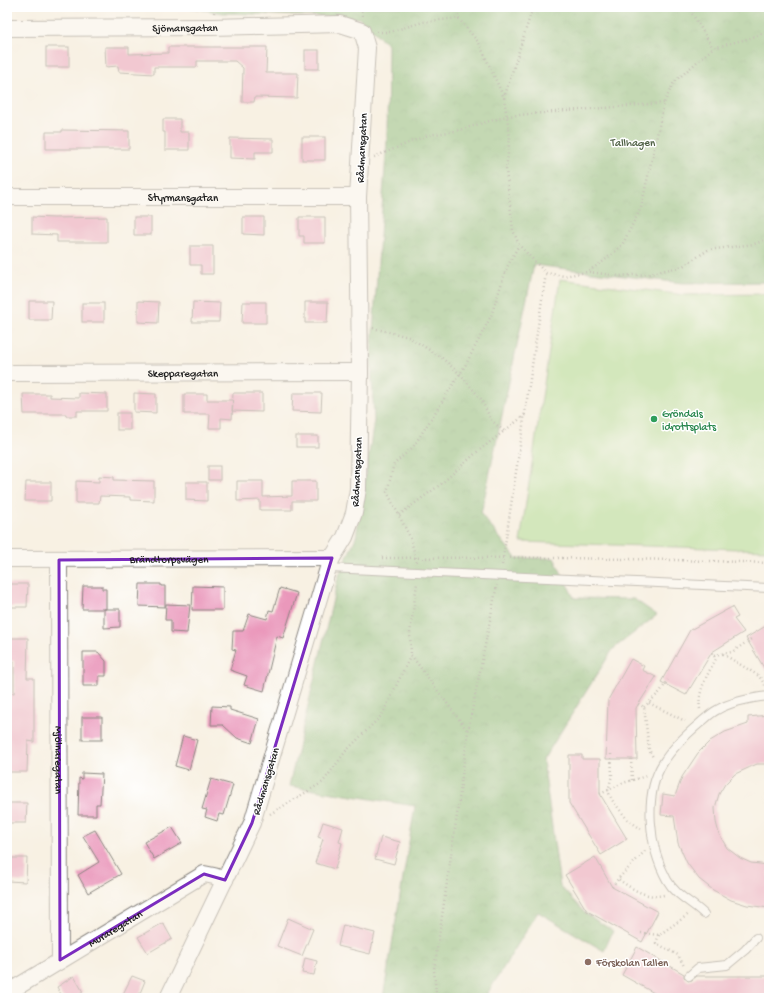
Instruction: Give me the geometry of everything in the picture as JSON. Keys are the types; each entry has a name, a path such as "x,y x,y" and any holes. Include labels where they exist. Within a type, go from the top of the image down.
{"street":[{"name":"Sjömansgatan","path":"7,28 212,27 340,24 362,31"},
{"name":"Rådmansgatan","path":"168,998 252,823 330,563 345,537 354,513 356,501 360,372 358,197 367,48 362,31"},
{"name":"Styrmansgatan","path":"7,197 358,197"},
{"name":"Skepparegatan","path":"7,373 360,372"},
{"name":"Brändtorpsvägen","path":"7,559 330,563"},
{"name":"Mjölnaregatan","path":"59,560 60,960"},
{"name":"Muraregatan","path":"7,993 204,874 225,880"}],"lane":[{"path":"330,563 416,572 769,588"},
{"path":"701,911 680,898 667,881 658,860 652,839 652,806 660,773 663,764 688,733 717,710 747,698 769,696"},
{"path":"689,976 698,968 727,965 745,950 756,938"}],"path":[{"path":"457,7 458,18 479,44 504,98 510,137 507,177 513,230 519,246 546,273 564,276 587,272 619,276 649,274 683,266 708,250 754,244 769,239"},
{"path":"504,98 533,7"},
{"path":"688,7 713,48"},
{"path":"362,31 390,32 422,22 458,18"},
{"path":"587,272 604,261 622,245 641,208 664,103 674,82 713,48 769,31"},
{"path":"360,161 371,159 428,135 456,131 507,116 664,103"},
{"path":"252,823 323,782 346,751 382,715 411,655 410,633 418,587 416,572 417,557 410,537 387,492 394,464 413,447 460,374 491,316 507,267 519,246"},
{"path":"440,998 436,993 434,970 468,731 498,576 504,556 546,273"},
{"path":"359,324 409,337 442,358 460,374 481,399 491,420 504,431"},
{"path":"399,515 441,484 477,452 525,415"},
{"path":"378,558 504,556 654,558 769,563"},
{"path":"714,655 732,652 751,639"},
{"path":"648,702 700,724 699,703 705,678 716,659 712,652"},
{"path":"723,654 759,676 769,691"},
{"path":"411,655 468,731"},
{"path":"600,794 643,776 660,773 648,750 644,707 660,692 668,680"},
{"path":"765,685 769,680"},
{"path":"638,704 644,707"},
{"path":"611,754 612,775 608,791 612,800 627,819 652,839 612,887"},
{"path":"631,759 632,780"},
{"path":"618,879 633,889 655,897 676,892"},
{"path":"641,933 659,935 701,911"},
{"path":"659,935 656,943 678,955 689,976"}],"highlighted area":[{"path":"332,558 252,823 225,880 204,874 60,960 59,560"}],"green space":[{"name":"Tallhagen","path":"186,7 769,7 769,282 682,283 534,265 481,514 516,558 554,558 574,598 634,599 657,615 613,649 543,760 560,886 585,913 613,931 604,951 538,912 487,994 495,998 383,998 415,806 289,786 338,578 356,537 374,421 371,358 387,141 388,45 359,18 223,13"},
{"name":"Gröndals idrottsplats","path":"560,279 684,295 769,294 769,550 520,542"}],"building":[{"path":"46,47 69,47 69,67 46,67"},
{"path":"105,47 129,47 129,54 168,53 168,47 267,47 266,73 298,73 297,98 255,97 254,102 242,102 243,68 235,61 197,61 197,67 154,67 154,74 119,72 118,66 106,67"},
{"path":"305,50 319,50 319,69 305,69"},
{"path":"163,119 180,119 180,132 189,132 189,150 165,150"},
{"path":"62,130 129,131 129,149 46,149 46,132 62,132"},
{"path":"302,137 325,137 325,160 302,160"},
{"path":"230,138 273,139 273,152 255,152 255,159 230,158"},
{"path":"32,217 107,217 107,242 57,242 57,235 32,234"},
{"path":"134,217 151,217 151,235 134,235"},
{"path":"243,217 264,217 264,235 243,234"},
{"path":"299,217 325,217 325,243 304,243 304,236 299,236"},
{"path":"190,246 213,246 213,274 201,274 201,265 190,265"},
{"path":"29,301 52,301 51,320 29,320"},
{"path":"138,301 159,302 158,323 138,322"},
{"path":"193,302 220,303 219,322 192,322"},
{"path":"243,302 266,302 266,323 242,323"},
{"path":"305,302 328,302 327,323 305,323"},
{"path":"82,303 104,303 104,322 82,322"},
{"path":"79,393 107,394 107,411 77,411 77,416 66,416 66,414 24,414 23,394 50,394 50,397 79,398"},
{"path":"134,393 156,394 156,413 134,412"},
{"path":"233,393 262,393 262,412 232,411"},
{"path":"293,393 322,393 321,412 292,411"},
{"path":"184,394 207,394 207,400 233,400 232,419 221,418 221,428 209,428 210,414 184,414"},
{"path":"117,413 130,413 130,430 117,430"},
{"path":"296,436 318,436 318,447 296,447"},
{"path":"208,466 220,466 220,480 208,480"},
{"path":"99,476 114,477 114,480 154,481 154,501 130,500 130,497 100,496 99,503 76,503 76,481 99,482"},
{"path":"237,481 263,481 263,497 292,496 292,481 316,481 316,501 292,501 292,510 260,510 260,500 237,501"},
{"path":"26,482 51,482 51,501 25,501"},
{"path":"186,482 207,482 207,501 186,500"},
{"path":"8,584 28,584 27,607 8,607"},
{"path":"140,584 161,584 161,586 165,586 165,607 139,606"},
{"path":"83,586 102,586 102,589 106,589 106,609 82,609"},
{"path":"193,586 223,587 223,610 192,610"},
{"path":"280,588 297,593 283,638 277,636 264,691 244,685 247,676 230,670 236,650 232,649 233,631 243,631 249,614 267,619 269,610 273,611"},
{"path":"166,604 190,605 187,633 171,632 171,620 165,620"},
{"path":"732,607 738,617 734,619 744,632 712,652 686,695 661,682 690,630"},
{"path":"104,609 120,609 120,627 104,628"},
{"path":"769,624 769,676 746,638"},
{"path":"7,638 28,638 27,678 34,678 34,742 28,741 27,772 7,772 7,693 14,693 14,661 7,661"},
{"path":"83,652 98,652 106,661 106,676 99,676 99,686 83,686"},
{"path":"631,659 644,666 642,670 656,677 636,708 637,759 606,759 608,700"},
{"path":"212,706 230,707 230,710 259,719 252,743 237,738 223,725 211,725"},
{"path":"769,715 769,764 757,764 735,774 725,784 719,794 715,808 719,834 727,848 740,858 751,863 769,865 769,908 747,905 731,900 713,890 699,879 687,863 678,843 674,816 661,815 663,794 675,796 682,777 698,753 710,741 725,732 748,724 748,717"},
{"path":"82,717 102,717 102,740 82,740"},
{"path":"183,736 197,740 189,770 175,766"},
{"path":"569,755 582,755 582,759 600,759 600,794 627,839 601,855 569,803"},
{"path":"82,773 102,774 100,804 96,804 96,815 78,815 79,778 82,779"},
{"path":"211,779 233,785 224,815 219,814 217,821 205,817 207,810 202,809"},
{"path":"7,803 27,803 26,823 7,823"},
{"path":"323,822 343,828 339,842 342,843 335,869 315,863 323,839 318,837"},
{"path":"172,827 182,843 154,859 144,842"},
{"path":"95,830 121,874 88,893 78,875 99,862 83,836"},
{"path":"381,837 400,842 394,864 375,859"},
{"path":"595,857 612,887 658,912 642,942 587,911 565,875"},
{"path":"7,858 27,858 26,882 7,881"},
{"path":"288,918 313,929 302,956 277,946"},
{"path":"163,923 172,939 148,953 138,937"},
{"path":"343,925 375,933 370,954 338,946"},
{"path":"637,947 684,974 684,977 688,981 697,976 769,976 769,998 663,998 622,975"},
{"path":"305,958 317,961 314,975 302,973"},
{"path":"74,976 83,992 74,998 63,998 57,987"},
{"path":"132,976 145,981 138,998 121,998"}],"place":[{"name":"Gröndals idrottsplats","path":"654,419"},
{"name":"Förskolan Tallen","path":"588,962"}]}
